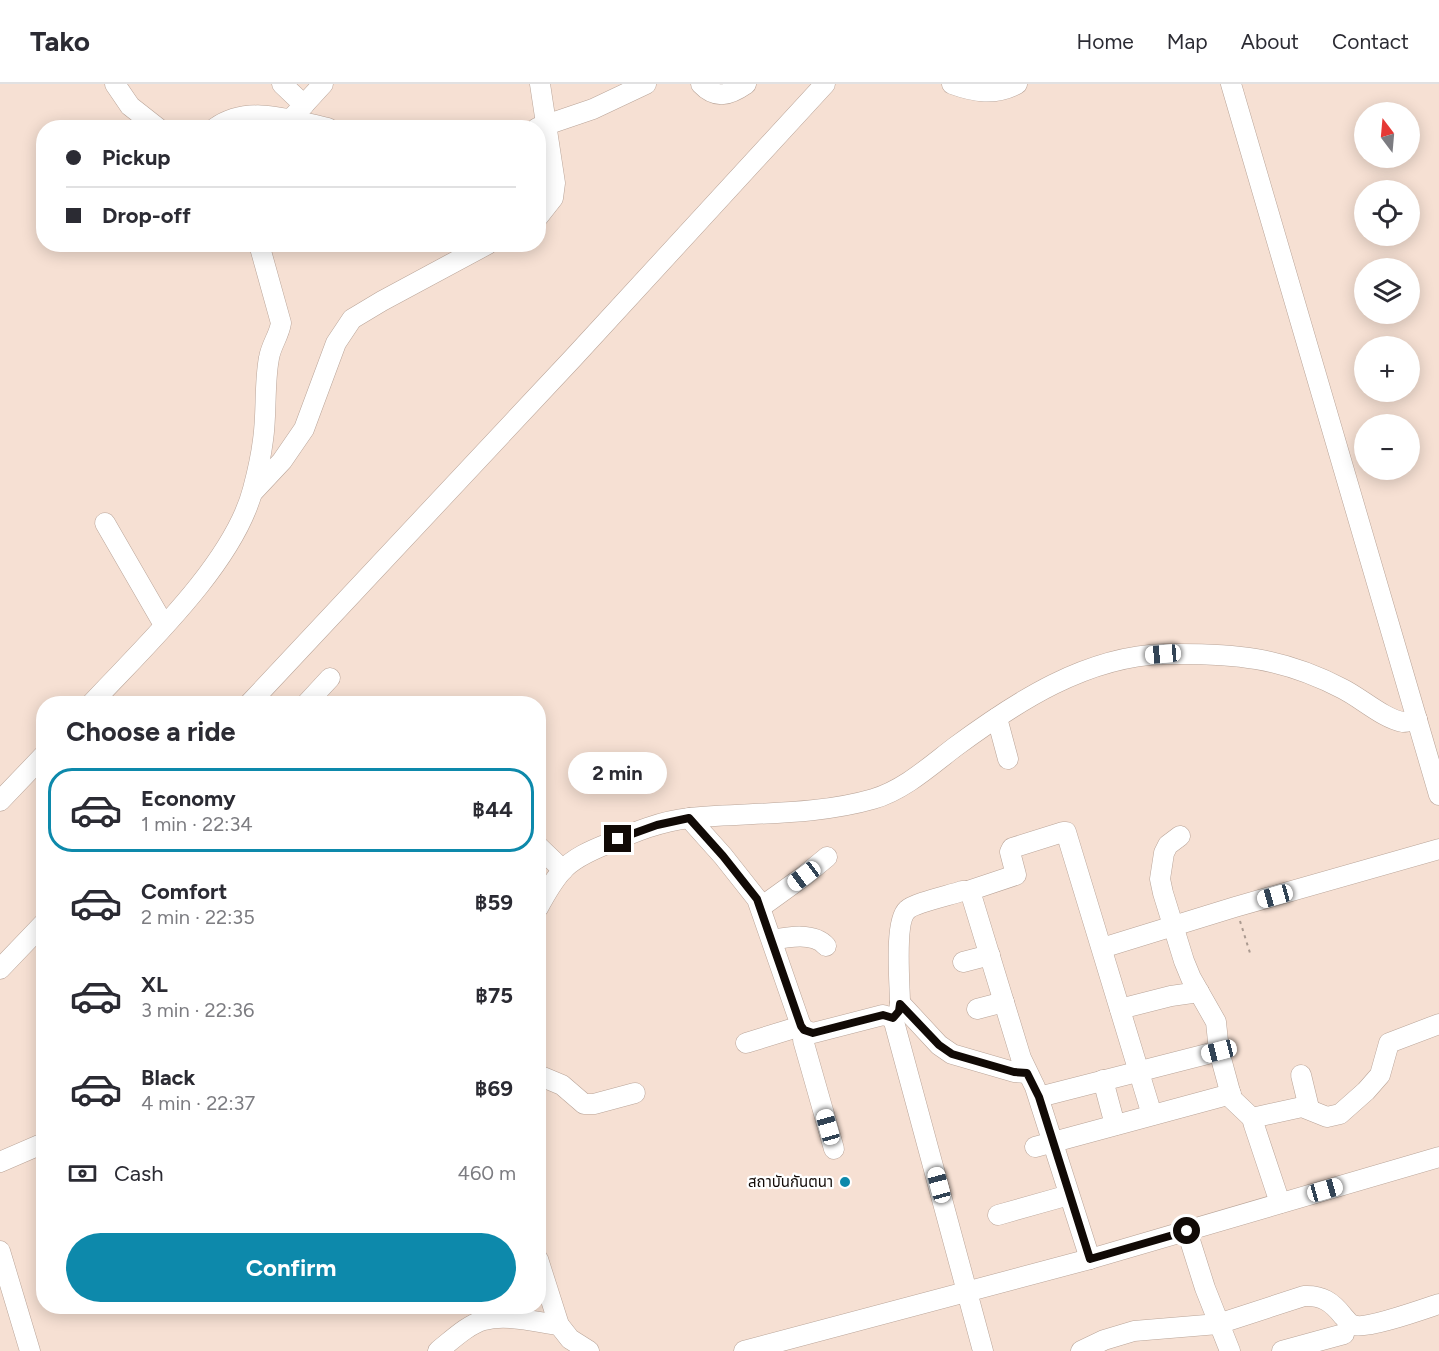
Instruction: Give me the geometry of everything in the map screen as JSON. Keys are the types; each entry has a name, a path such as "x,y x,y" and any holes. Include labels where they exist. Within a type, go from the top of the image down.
{"street":[{"path":"115,84 130,106 148,120"},
{"path":"282,84 304,105"},
{"path":"230,120 244,115 260,114 290,120 323,84"},
{"path":"540,84 541,120"},
{"path":"546,125 593,109 646,84"},
{"path":"701,84 716,95 725,95 746,84"},
{"path":"256,696 574,357 825,84"},
{"path":"952,84 985,93 1017,84"},
{"path":"1232,84 1439,795"},
{"path":"546,147 555,183 553,198 546,207"},
{"path":"98,696 197,588 222,554 253,492 263,441 269,358 280,334 281,323 261,252"},
{"path":"253,492 282,461 304,429 336,343 352,319 473,252"},
{"path":"105,523 164,625"},
{"path":"546,894 562,870 575,860 633,833 657,825 689,818 824,810 881,796 915,777 1043,689 1099,665 1131,657 1234,654 1269,660 1343,688 1385,714 1404,722 1417,719"},
{"path":"317,696 330,678"},
{"path":"998,718 1008,759"},
{"path":"0,801 36,763"},
{"path":"689,818 723,856 761,907 804,1029 803,1040 834,1149"},
{"path":"982,1349 897,1011 899,946 904,914 911,908 1016,875 1010,852 1015,846 1064,832 1102,948 1152,1115"},
{"path":"1180,836 1168,845 1164,853 1160,879 1163,893 1184,961 1216,1022 1219,1051 1231,1094 1236,1104 1252,1118 1280,1203"},
{"path":"1102,948 1439,849"},
{"path":"546,854 562,870"},
{"path":"761,907 826,857"},
{"path":"968,891 971,893 1027,1073 1039,1097 1044,1144 1069,1195 1090,1259"},
{"path":"0,969 36,931"},
{"path":"773,940 797,936 821,941 826,946"},
{"path":"963,962 990,955"},
{"path":"1120,1009 1171,996 1199,992"},
{"path":"977,1009 1004,1002"},
{"path":"746,1043 804,1029 813,1033 897,1011"},
{"path":"897,1011 952,1054 1014,1072 1027,1073"},
{"path":"1252,1118 1298,1107 1309,1108 1327,1117 1340,1114 1380,1076 1389,1043 1439,1024"},
{"path":"1039,1097 1219,1051"},
{"path":"1301,1075 1309,1108"},
{"path":"546,1078 562,1085 584,1104 594,1104 635,1093"},
{"path":"1103,1080 1115,1125"},
{"path":"1044,1144 1231,1094"},
{"path":"0,1162 36,1146"},
{"path":"744,1351 1090,1259 1438,1159"},
{"path":"998,1215 1069,1195"},
{"path":"1187,1231 1205,1288 1230,1351"},
{"path":"0,1251 30,1351"},
{"path":"546,1282 566,1338"},
{"path":"1081,1351 1104,1340 1134,1331 1218,1324 1288,1300 1316,1296 1335,1306 1345,1337"},
{"path":"1282,1351 1345,1337 1364,1326 1439,1304"},
{"path":"438,1351 466,1329 483,1320 498,1318 566,1338 589,1351"}],"path":[{"path":"1236,907 1250,953"}],"place":[{"name":"สถาบันกันตนา","path":"845,1182"}],"route":[{"path":"618,839 657,825 689,818 757,899 765,916 801,1026 807,1032 813,1033 883,1015 893,1018 899,1011 900,1004 946,1051 1014,1072 1027,1073 1039,1097 1090,1259 1187,1231"}]}
